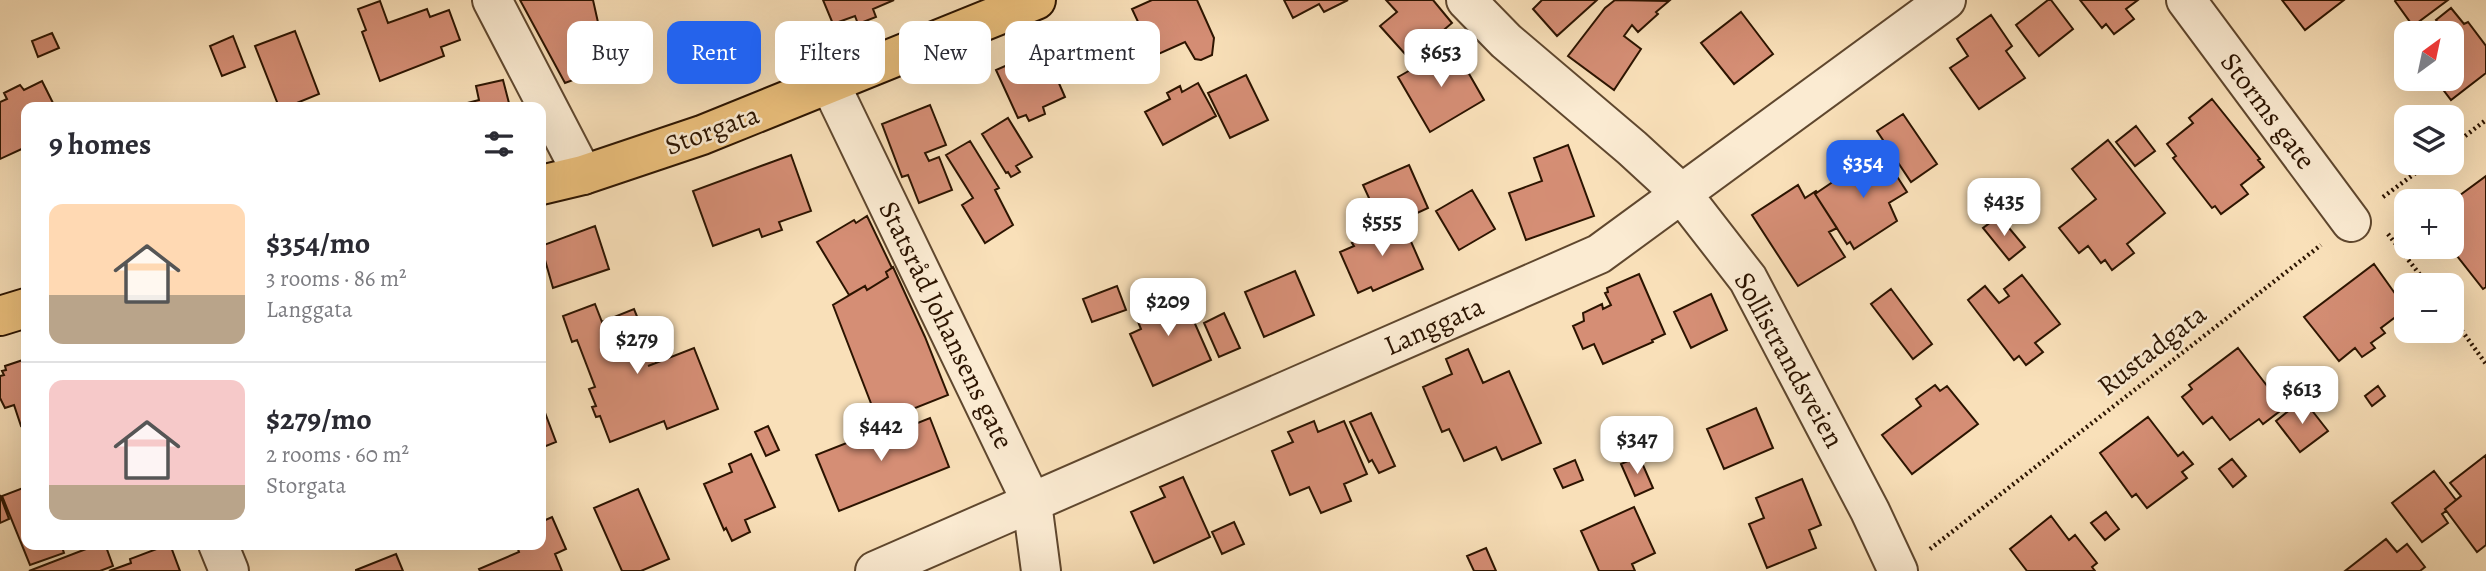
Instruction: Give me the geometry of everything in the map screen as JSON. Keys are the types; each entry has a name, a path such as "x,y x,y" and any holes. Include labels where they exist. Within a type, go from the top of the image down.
{"main road":[{"name":"Storgata","path":"546,184 583,175 702,135 1036,0"},
{"path":"0,316 21,310"}],"street":[{"path":"492,0 545,102"},
{"name":"Sollistrandsveien","path":"1466,0 1506,41 1682,194 1748,279 1870,511 1911,563"},
{"name":"Langgata","path":"875,571 1599,254 1946,0"},
{"name":"Storms gate","path":"2186,0 2360,215"},
{"name":"Statsråd Johansens gate","path":"830,85 1032,503 1041,571"},
{"path":"546,104 583,175"},
{"path":"220,550 229,571"}],"path":[{"path":"2464,137 2486,120"},
{"name":"Rustadgata","path":"1911,563 2413,175"},
{"path":"2360,215 2416,273"},
{"path":"2464,333 2486,363"}],"building":[{"path":"520,0 593,0 598,21 567,21 565,83"},
{"path":"823,0 894,0 873,9 876,17 866,21 857,21 855,16 832,21"},
{"path":"1152,0 1197,0 1214,38 1212,55 1201,60 1195,59 1185,42 1160,53 1160,21 1138,21 1132,9"},
{"path":"1284,0 1348,0 1324,12 1319,4 1293,18"},
{"path":"1386,0 1433,0 1452,23 1425,46 1406,55 1380,26 1397,12"},
{"path":"1542,0 1597,0 1557,36 1533,9"},
{"path":"1615,0 1669,1 1638,32 1632,25 1624,36 1641,49 1614,90 1568,56 1605,8"},
{"path":"2051,0 2073,29 2039,56 2016,25"},
{"path":"2080,0 2138,0 2126,9 2134,19 2114,34 2106,24 2102,28"},
{"path":"2282,0 2344,0 2305,30"},
{"path":"2448,0 2420,21 2409,21 2395,1"},
{"path":"380,1 388,23 427,9 430,17 449,10 460,40 441,47 444,56 380,81 362,32 366,30 358,9"},
{"path":"2451,8 2462,21 2437,21"},
{"path":"1741,12 1773,54 1734,84 1701,43"},
{"path":"1991,15 2012,46 2006,51 2025,78 1979,109 1950,68 1968,56 1957,39"},
{"path":"2468,22 2486,46 2486,73 2464,90 2464,24"},
{"path":"295,31 319,94 299,102 277,102 255,46"},
{"path":"52,33 59,48 38,57 32,41"},
{"path":"233,36 245,67 222,76 210,46"},
{"path":"1453,46 1484,100 1430,132 1398,77"},
{"path":"1005,66 1005,84 1059,84 1065,97 1043,107 1045,114 1029,121 1026,115 1018,118 996,70"},
{"path":"1246,75 1268,120 1230,138 1208,93"},
{"path":"503,80 509,102 471,102 479,100 476,86"},
{"path":"42,81 52,102 21,102 21,149 0,159 0,102 7,99 4,93 20,85 24,90"},
{"path":"1198,83 1216,116 1163,145 1145,112 1170,99 1167,93 1180,86 1182,92"},
{"path":"2444,91 2463,91 2451,100"},
{"path":"2212,99 2264,167 2241,185 2248,194 2221,214 2215,206 2212,208 2173,158 2176,156 2167,144 2193,123 2189,118"},
{"path":"930,105 946,145 925,153 929,161 939,157 952,190 919,203 908,175 902,177 882,124"},
{"path":"1903,114 1937,164 1911,182 1877,131"},
{"path":"1008,118 1032,157 1016,166 1020,172 1011,177 982,134"},
{"path":"2136,126 2155,151 2135,166 2116,142"},
{"path":"2108,140 2165,213 2127,244 2134,253 2112,270 2105,260 2101,263 2088,246 2079,253 2059,228 2096,199 2072,169"},
{"path":"970,141 999,188 995,190 1013,225 985,243 962,205 973,198 946,155"},
{"path":"1568,145 1594,216 1526,240 1509,193 1542,181 1534,158"},
{"path":"1880,150 1907,192 1889,203 1897,221 1854,249 1850,242 1847,244 1815,194"},
{"path":"791,155 811,211 779,222 782,230 762,237 759,229 713,246 693,191"},
{"path":"1409,165 1428,208 1400,221 1391,201 1374,209 1363,185"},
{"path":"2486,176 2486,287 2483,289 2459,259 2464,259 2464,192"},
{"path":"1798,185 1805,198 1817,192 1815,194 1837,228 1829,232 1845,257 1798,286 1752,215"},
{"path":"1472,190 1495,229 1459,250 1436,211"},
{"path":"867,216 892,268 886,272 888,277 867,290 865,286 849,295 817,242 854,220 856,223"},
{"path":"1999,216 2025,247 2009,260 1983,228"},
{"path":"1389,221 1391,226 1402,221 1423,269 1373,291 1371,287 1358,293 1340,252 1354,246 1352,243 1380,231 1378,226"},
{"path":"595,226 609,269 553,288 546,264 546,244"},
{"path":"2374,264 2394,292 2394,318 2381,328 2385,333 2371,343 2375,348 2362,357 2355,348 2339,361 2304,317"},
{"path":"893,267 948,395 875,424 868,407 872,406 833,305 865,286 867,290 888,277 886,272"},
{"path":"1295,271 1314,315 1264,337 1245,292"},
{"path":"1639,274 1665,334 1603,364 1594,344 1583,349 1573,326 1584,321 1583,313 1602,304 1603,309 1611,305 1605,293 1608,292 1607,288"},
{"path":"2022,275 2060,324 2035,343 2043,352 2026,365 2019,356 2014,360 1968,300 1985,286 1999,303 2009,296 2004,289"},
{"path":"1117,286 1126,310 1092,322 1083,299"},
{"path":"1891,289 1932,344 1913,359 1871,304"},
{"path":"1181,292 1211,360 1153,386 1130,334 1141,329 1132,307 1163,294 1166,299"},
{"path":"1711,294 1727,330 1691,348 1674,312"},
{"path":"595,304 602,322 634,309 656,363 694,348 718,409 667,429 664,421 610,442 600,416 596,417 592,407 596,406 589,389 595,387 577,340 572,342 563,316"},
{"path":"1224,313 1240,348 1219,357 1204,323"},
{"path":"2238,348 2284,408 2263,424 2259,419 2230,440 2212,417 2203,424 2182,397 2192,389 2189,385"},
{"path":"1468,349 1483,383 1509,371 1541,443 1502,460 1496,447 1464,461 1449,429 1442,432 1423,387 1452,374 1446,359"},
{"path":"21,361 21,426 14,405 5,408 0,398 0,376 4,375 2,371 6,370 5,366"},
{"path":"1935,385 1940,391 1947,386 1978,424 1912,474 1882,435 1921,406 1916,399"},
{"path":"2378,386 2385,396 2372,406 2365,396"},
{"path":"2303,399 2328,431 2300,452 2276,421"},
{"path":"1756,408 1773,448 1724,469 1707,429"},
{"path":"1371,413 1395,466 1379,473 1372,460 1369,462 1350,422"},
{"path":"546,415 556,442 546,446"},
{"path":"2148,417 2178,456 2183,452 2193,464 2182,472 2187,478 2147,508 2136,494 2132,497 2100,453"},
{"path":"930,418 949,467 839,511 816,455 877,431 880,438"},
{"path":"1314,421 1318,432 1344,421 1367,474 1344,484 1351,501 1321,513 1309,487 1290,495 1272,451 1293,442 1288,432"},
{"path":"768,426 779,450 766,456 755,432"},
{"path":"751,454 775,507 745,520 750,532 732,541 726,528 724,530 704,484 732,472 729,464"},
{"path":"2486,455 2486,545 2477,552 2445,509 2461,496 2450,483"},
{"path":"1639,456 1653,488 1635,496 1621,464"},
{"path":"2232,459 2246,476 2233,487 2219,469"},
{"path":"1575,460 1583,480 1563,488 1554,469"},
{"path":"2434,471 2456,500 2442,514 2448,523 2422,542 2392,503"},
{"path":"1183,477 1210,537 1154,563 1131,512 1165,497 1160,487"},
{"path":"1802,479 1821,525 1809,530 1816,548 1767,568 1749,524 1764,518 1756,498"},
{"path":"21,489 21,543 2,496"},
{"path":"638,489 669,559 641,571 622,571 594,508"},
{"path":"0,495 9,519 0,523"},
{"path":"1634,507 1655,553 1632,564 1635,571 1599,571 1581,531"},
{"path":"2106,512 2119,529 2105,540 2091,523"},
{"path":"2051,516 2069,540 2075,535 2097,563 2092,567 2095,571 2027,571 2010,549"},
{"path":"552,517 566,549 555,554 562,571 480,571 479,569 519,552 518,550 546,550 546,520"},
{"path":"1234,522 1244,544 1222,554 1212,532"},
{"path":"2386,539 2397,552 2407,544 2425,567 2420,571 2345,571"},
{"path":"1486,548 1496,571 1474,571 1467,556"},
{"path":"24,550 63,550 64,553 30,565"},
{"path":"83,550 107,550 113,566 100,571 29,571"},
{"path":"154,550 172,550 180,571 109,571 131,563 130,559"},
{"path":"396,554 403,571 356,571 356,570"}]}
